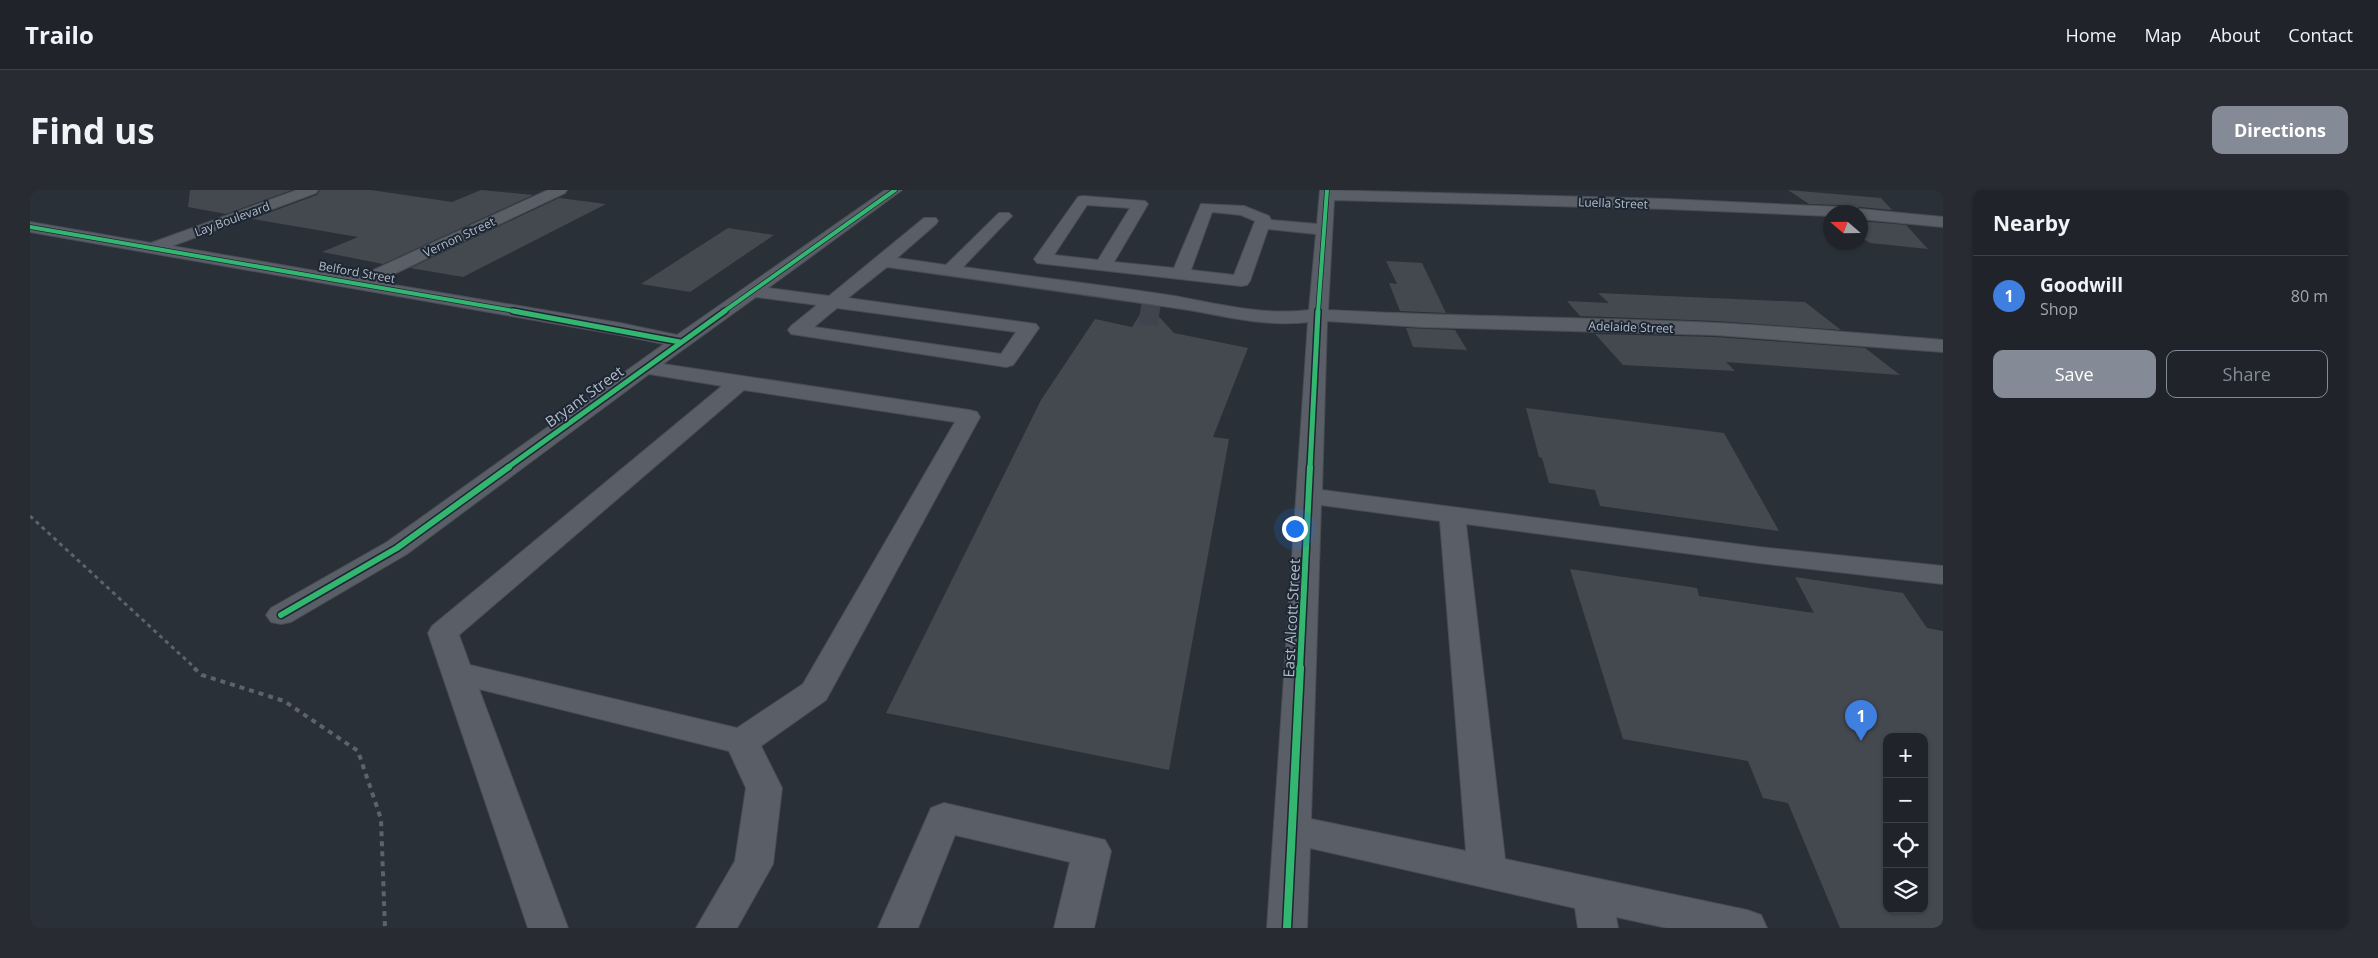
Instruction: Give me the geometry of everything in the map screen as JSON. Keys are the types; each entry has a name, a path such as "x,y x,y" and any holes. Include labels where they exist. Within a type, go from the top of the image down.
{"street":[{"name":"Lay Boulevard","path":"153,248 311,190"},
{"name":"Vernon Street","path":"357,284 560,190"},
{"name":"Bryant Street","path":"282,615 397,548 752,290 895,190"},
{"name":"Luella Street","path":"1326,193 1823,211"},
{"name":"East Alcott Street","path":"1288,928 1318,315 1326,193"},
{"path":"1103,266 1140,204 1083,200 1043,259 1103,266 1181,274 1241,281 1263,219 1251,213 1206,207 1181,274"},
{"path":"1868,215 1943,222"},
{"path":"950,270 1004,216"},
{"path":"752,290 834,300 1029,328 1006,361 798,330 834,300 883,261 930,221"},
{"path":"1262,224 1324,230"},
{"name":"Belford Street","path":"30,227 620,329 680,342"},
{"name":"Adelaide Street","path":"883,261 1286,319 1318,315 1421,321 1793,333 1943,346"},
{"path":"1123,295 1123,303 1126,308 1140,314"},
{"path":"1159,316 1191,316 1208,308"},
{"path":"457,673 742,742 816,692 970,417 739,384 645,367"},
{"path":"548,928 442,633 739,384"},
{"path":"1309,496 1759,555 1943,575"},
{"path":"1452,514 1487,872"},
{"path":"716,928 754,864 764,788 742,742"},
{"path":"898,928 944,818 1092,851 1074,928"},
{"path":"1294,830 1487,872 1595,911 1747,928"}],"path":[{"path":"30,516 106,584 202,675 284,701 358,751 381,819 385,928"}],"building":[{"path":"190,190 292,190 226,214 188,207"},
{"path":"320,190 371,190 452,202 481,190 533,195 383,264 322,252 358,237 252,219 317,195"},
{"path":"1788,190 1881,198 1892,210 1868,208 1868,205 1809,204"},
{"path":"559,198 606,204 463,277 410,268"},
{"path":"1868,222 1906,225 1928,249 1868,242"},
{"path":"728,228 774,235 690,292 641,284"},
{"path":"1386,261 1422,263 1446,313 1400,311 1389,283 1397,284"},
{"path":"1598,293 1805,302 1841,330 1717,321 1580,316 1567,301 1609,303"},
{"path":"1146,305 1174,333 1248,348 1213,437 1229,439 1169,770 886,713 1041,400 1095,319 1132,327"},
{"path":"1406,328 1455,330 1467,350 1413,347"},
{"path":"1595,334 1715,337 1865,348 1900,375 1726,362 1735,371 1623,365"},
{"path":"1526,408 1724,433 1779,531 1600,506 1595,490 1549,483 1542,458 1539,457"},
{"path":"1570,569 1697,588 1699,596 1814,613 1795,577 1903,593 1927,628 1943,631 1943,928 1840,928 1788,803 1763,798 1748,761 1623,739"}],"tunnel":[{"path":"1140,313 1159,316"}],"cycle path":[{"path":"281,615 397,548 680,342 895,190"},
{"path":"1287,928 1318,315 1327,190"},
{"path":"30,227 620,329 680,342"}],"place":[{"name":"Goodwill","path":"1861,741"}]}
